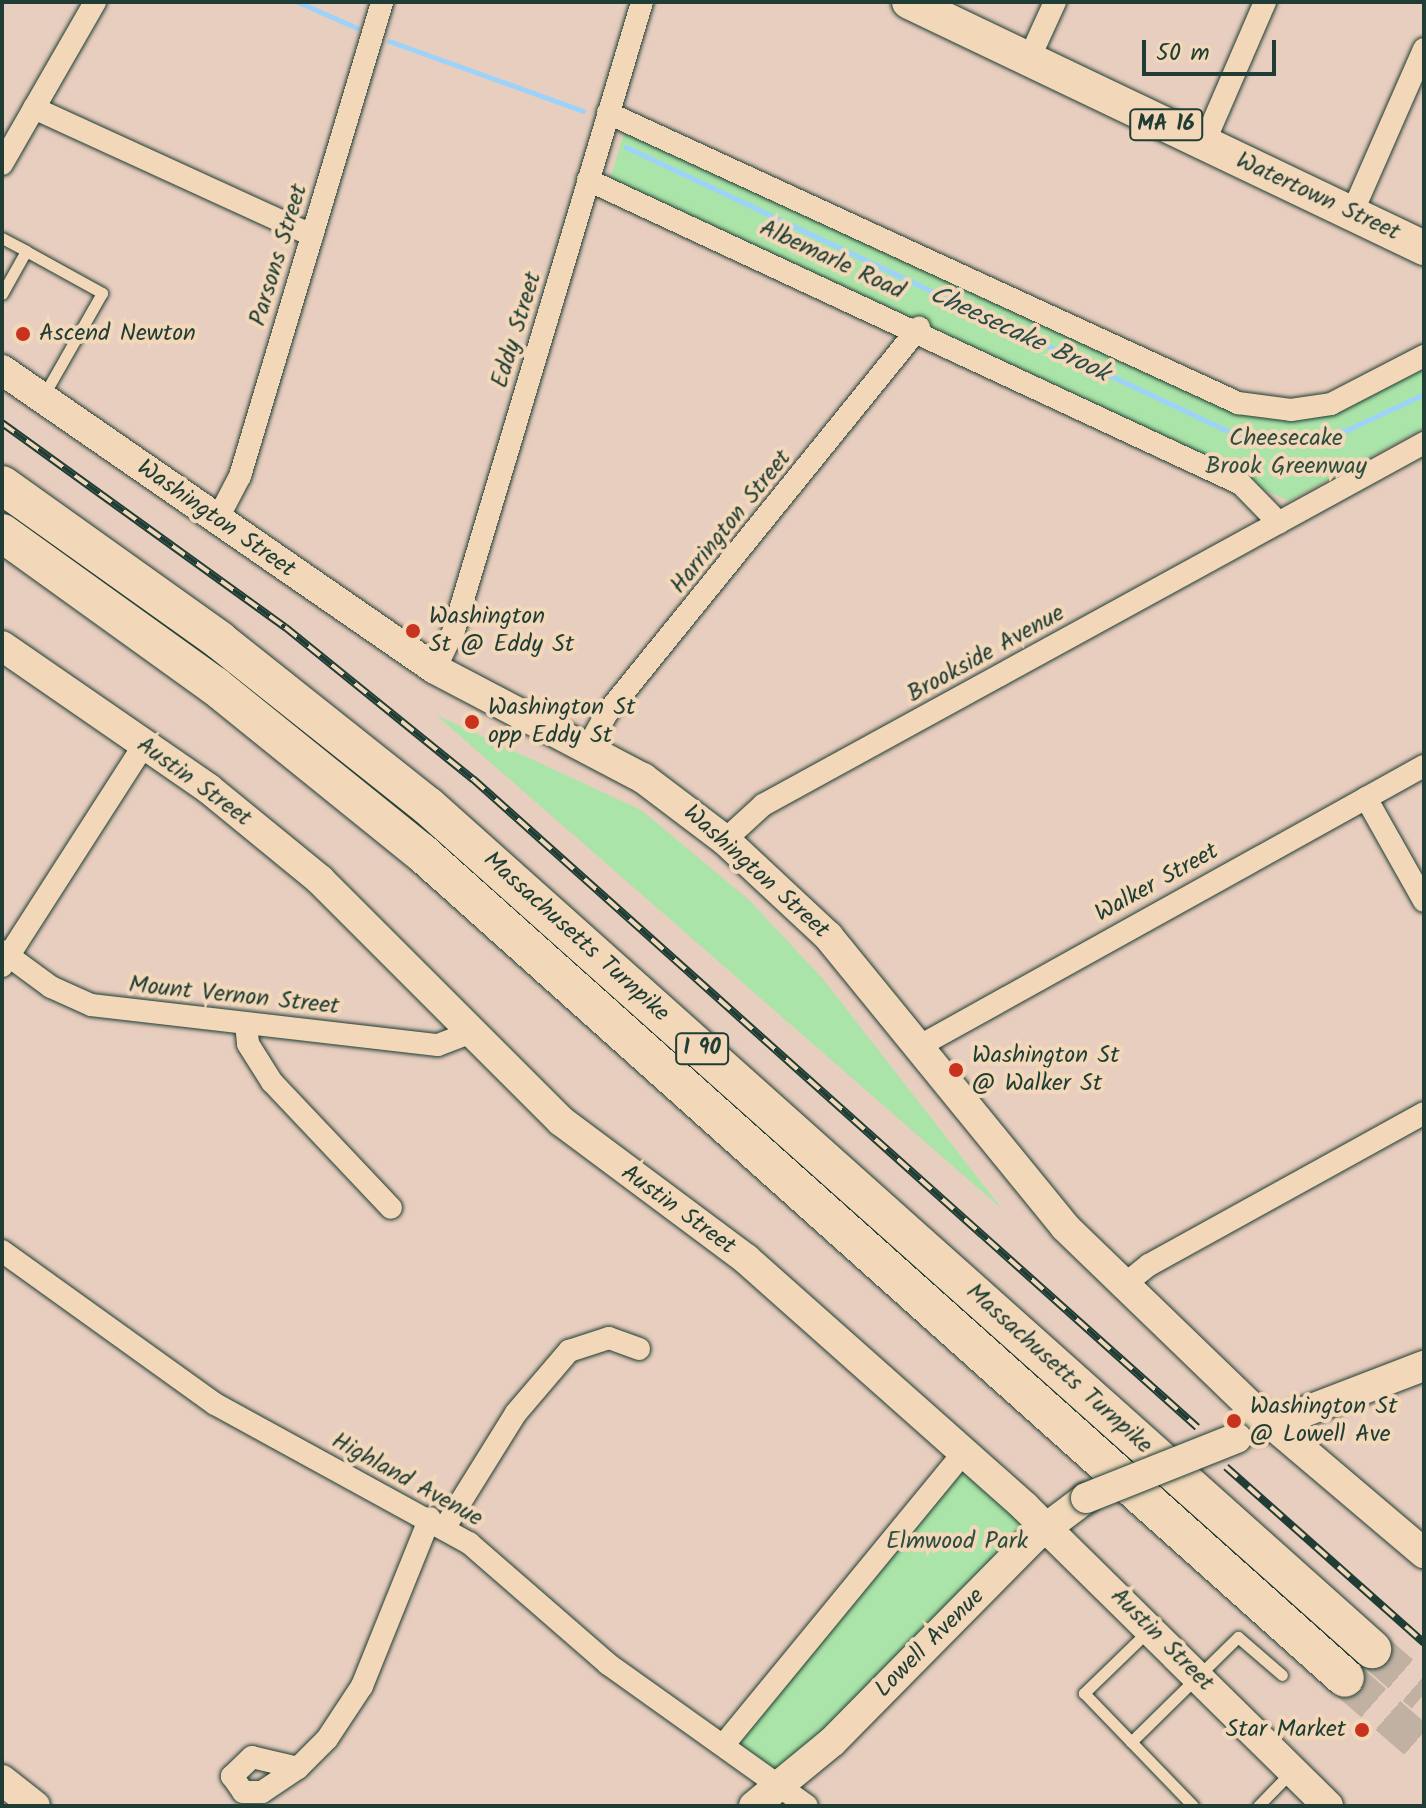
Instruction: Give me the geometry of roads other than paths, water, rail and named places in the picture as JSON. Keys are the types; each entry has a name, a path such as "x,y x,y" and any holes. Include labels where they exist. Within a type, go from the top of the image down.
{"highway":[{"name":"Massachusetts Turnpike","path":"2,485 219,640 428,806 1372,1649"},
{"name":"Massachusetts Turnpike","path":"2,533 215,686 421,852 1345,1678"}],"main road":[{"name":"Watertown Street","path":"909,2 1424,248"},
{"name":"Washington Street","path":"2,370 435,669 652,784 725,840 817,924 1020,1177 1124,1285 1272,1425 1424,1553"},
{"name":"Austin Street","path":"2,646 144,745 290,855 595,1151 746,1259 1046,1527 1328,1806"},
{"name":"Lowell Avenue","path":"754,1806 783,1785 1046,1527 1086,1498 1424,1366"},
{"path":"2,1780 35,1806"}],"street":[{"path":"2,164 9,136 34,108 95,2"},
{"name":"Parsons Street","path":"217,520 240,476 382,2"},
{"name":"Eddy Street","path":"435,669 454,630 642,2"},
{"path":"1029,59 1055,2"},
{"path":"1204,143 1265,2"},
{"path":"1352,213 1424,49"},
{"path":"34,108 312,235"},
{"name":"Albemarle Road","path":"608,113 1238,403 1291,410 1331,404 1424,356"},
{"name":"Albemarle Road","path":"588,180 919,328 1241,484 1279,523"},
{"name":"Harrington Street","path":"586,750 607,713 919,328"},
{"path":"1279,523 1424,443"},
{"name":"Brookside Avenue","path":"725,840 763,805 1279,523"},
{"path":"4,958 144,745"},
{"name":"Walker Street","path":"916,1048 1424,766"},
{"path":"1366,798 1424,901"},
{"name":"Mount Vernon Street","path":"4,958 91,1005 438,1045 474,1031"},
{"path":"246,1024 248,1044 272,1082 391,1208"},
{"path":"1124,1285 1149,1265 1424,1113"},
{"name":"Highland Avenue","path":"2,1251 215,1404 437,1522 608,1664 725,1743 807,1806"},
{"path":"298,1768 362,1686 437,1522 516,1413 569,1351 609,1338 639,1349"},
{"path":"725,1743 964,1452"}],"lane":[{"path":"2,238 102,293 42,398"},
{"path":"2,294 26,251"},
{"path":"1151,1629 1084,1693 1193,1806"},
{"path":"1131,1742 1238,1637 1282,1675"},
{"path":"1258,1806 1292,1770"}],"waterway":[{"name":"Cheesecake Brook","path":"298,2 357,28"},
{"name":"Cheesecake Brook","path":"389,41 583,111"},
{"name":"Cheesecake Brook","path":"626,147 1232,433 1269,440 1347,430 1424,394"}],"tunnel":[{"path":"1372,1649 1424,1694"},
{"path":"1345,1678 1424,1747"}],"railway":[{"path":"2,423 285,627 473,779 1197,1427"},
{"path":"1226,1467 1424,1643"}],"place":[{"name":"Ascend Newton","path":"23,334"},
{"name":"Washington St @ Eddy St","path":"413,631"},
{"name":"Washington St opp Eddy St","path":"472,722"},
{"name":"Washington St @ Walker St","path":"956,1070"},
{"name":"Washington St @ Lowell Ave","path":"1234,1421"},
{"name":"Star Market","path":"1362,1730"}],"park label":[{"name":"Cheesecake Brook Greenway","path":"1286,453"},
{"name":"Elmwood Park","path":"957,1542"}]}
